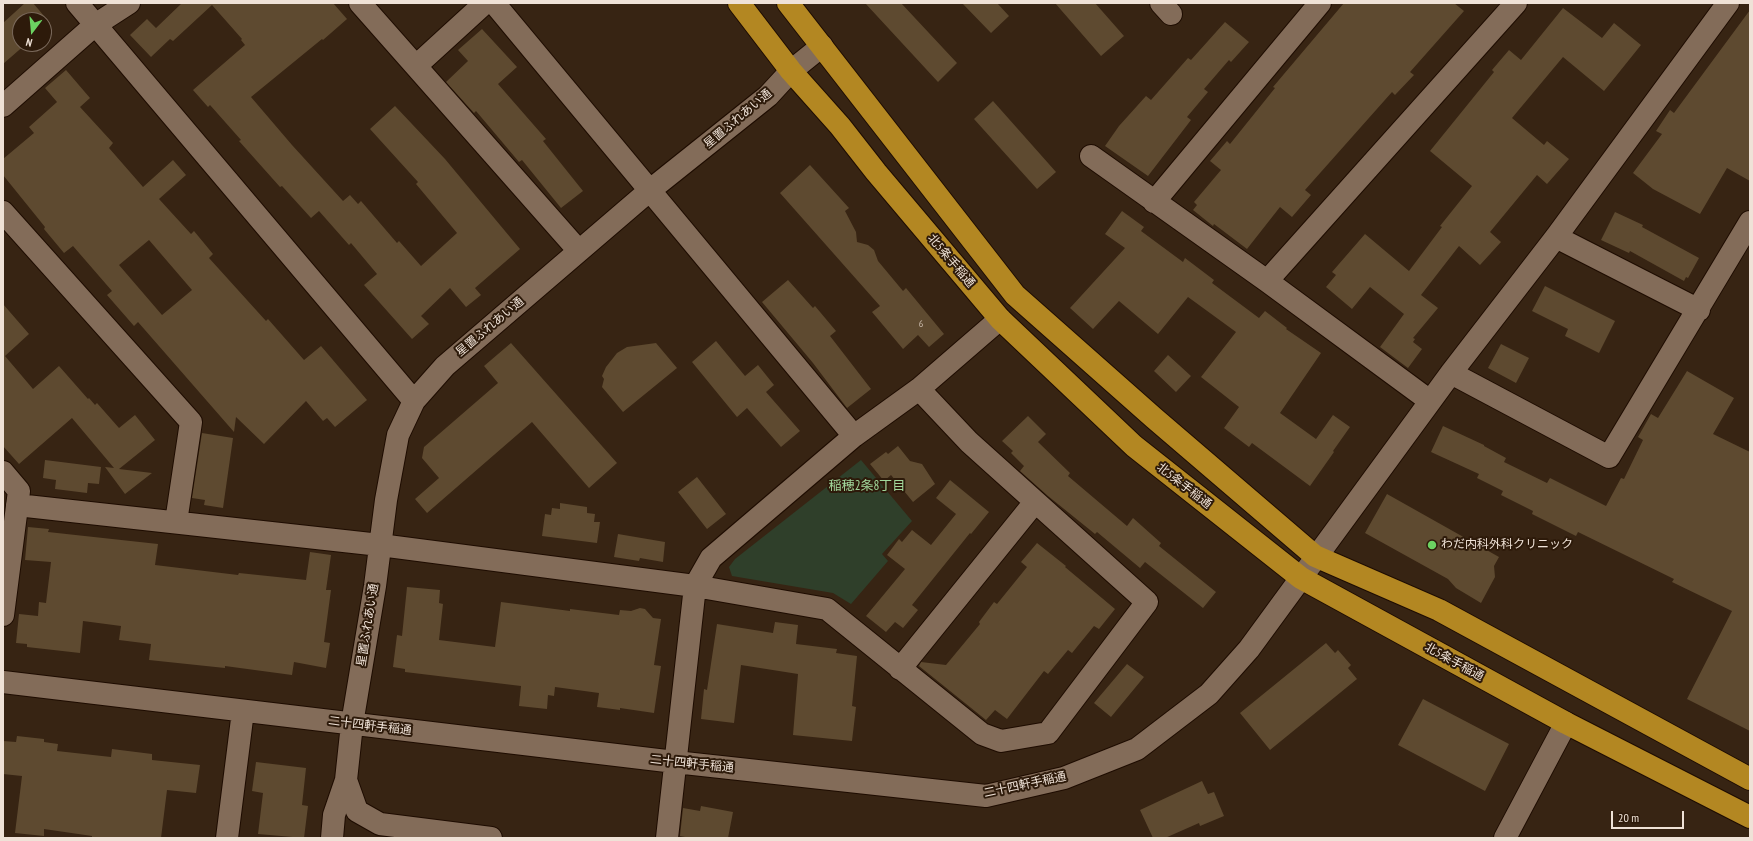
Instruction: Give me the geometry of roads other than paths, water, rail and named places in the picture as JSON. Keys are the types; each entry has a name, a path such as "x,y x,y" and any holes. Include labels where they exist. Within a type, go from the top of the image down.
{"highway":[{"name":"北5条手稲通","path":"739,3 791,71 840,126 876,172 1000,319 1134,446 1301,578 1566,723 1750,817"},
{"path":"788,3 1015,295 1154,418 1315,556 1439,610 1750,779"}],"street":[{"path":"77,3 414,400"},
{"path":"3,106 96,25 129,3"},
{"path":"360,3 579,251"},
{"path":"416,66 485,3"},
{"path":"494,3 649,192 854,436"},
{"path":"1154,202 1320,3"},
{"path":"1267,281 1516,3"},
{"name":"二十四軒手稲通","path":"3,682 675,762 986,796 1064,778 1137,749 1209,694 1249,649 1301,578 1315,556 1451,373 1556,237 1728,3"},
{"name":"星置ふれあい通","path":"346,780 352,724 386,500 398,436 414,400 445,366 649,192 768,96 791,71 822,46"},
{"path":"1091,156 1267,281 1430,402"},
{"path":"3,212 191,422 176,522"},
{"path":"1451,373 1610,457 1699,310 1750,222"},
{"path":"1556,237 1699,310"},
{"path":"667,838 695,586 710,558 854,436 919,389 1000,319"},
{"path":"17,505 380,545 695,586 827,609 982,734 1001,741 1048,733 1147,602 969,442 919,389"},
{"path":"3,472 19,491 3,615"},
{"path":"900,669 1036,502"},
{"path":"227,838 243,711"},
{"path":"1505,838 1566,723"},
{"path":"332,838 334,815 346,780"},
{"path":"346,780 357,811 380,824 491,838"}],"place":[{"name":"わだ内科外科クリニック","path":"1432,545"}],"district":[{"name":"稲穂2条8丁目","path":"867,486"}]}
